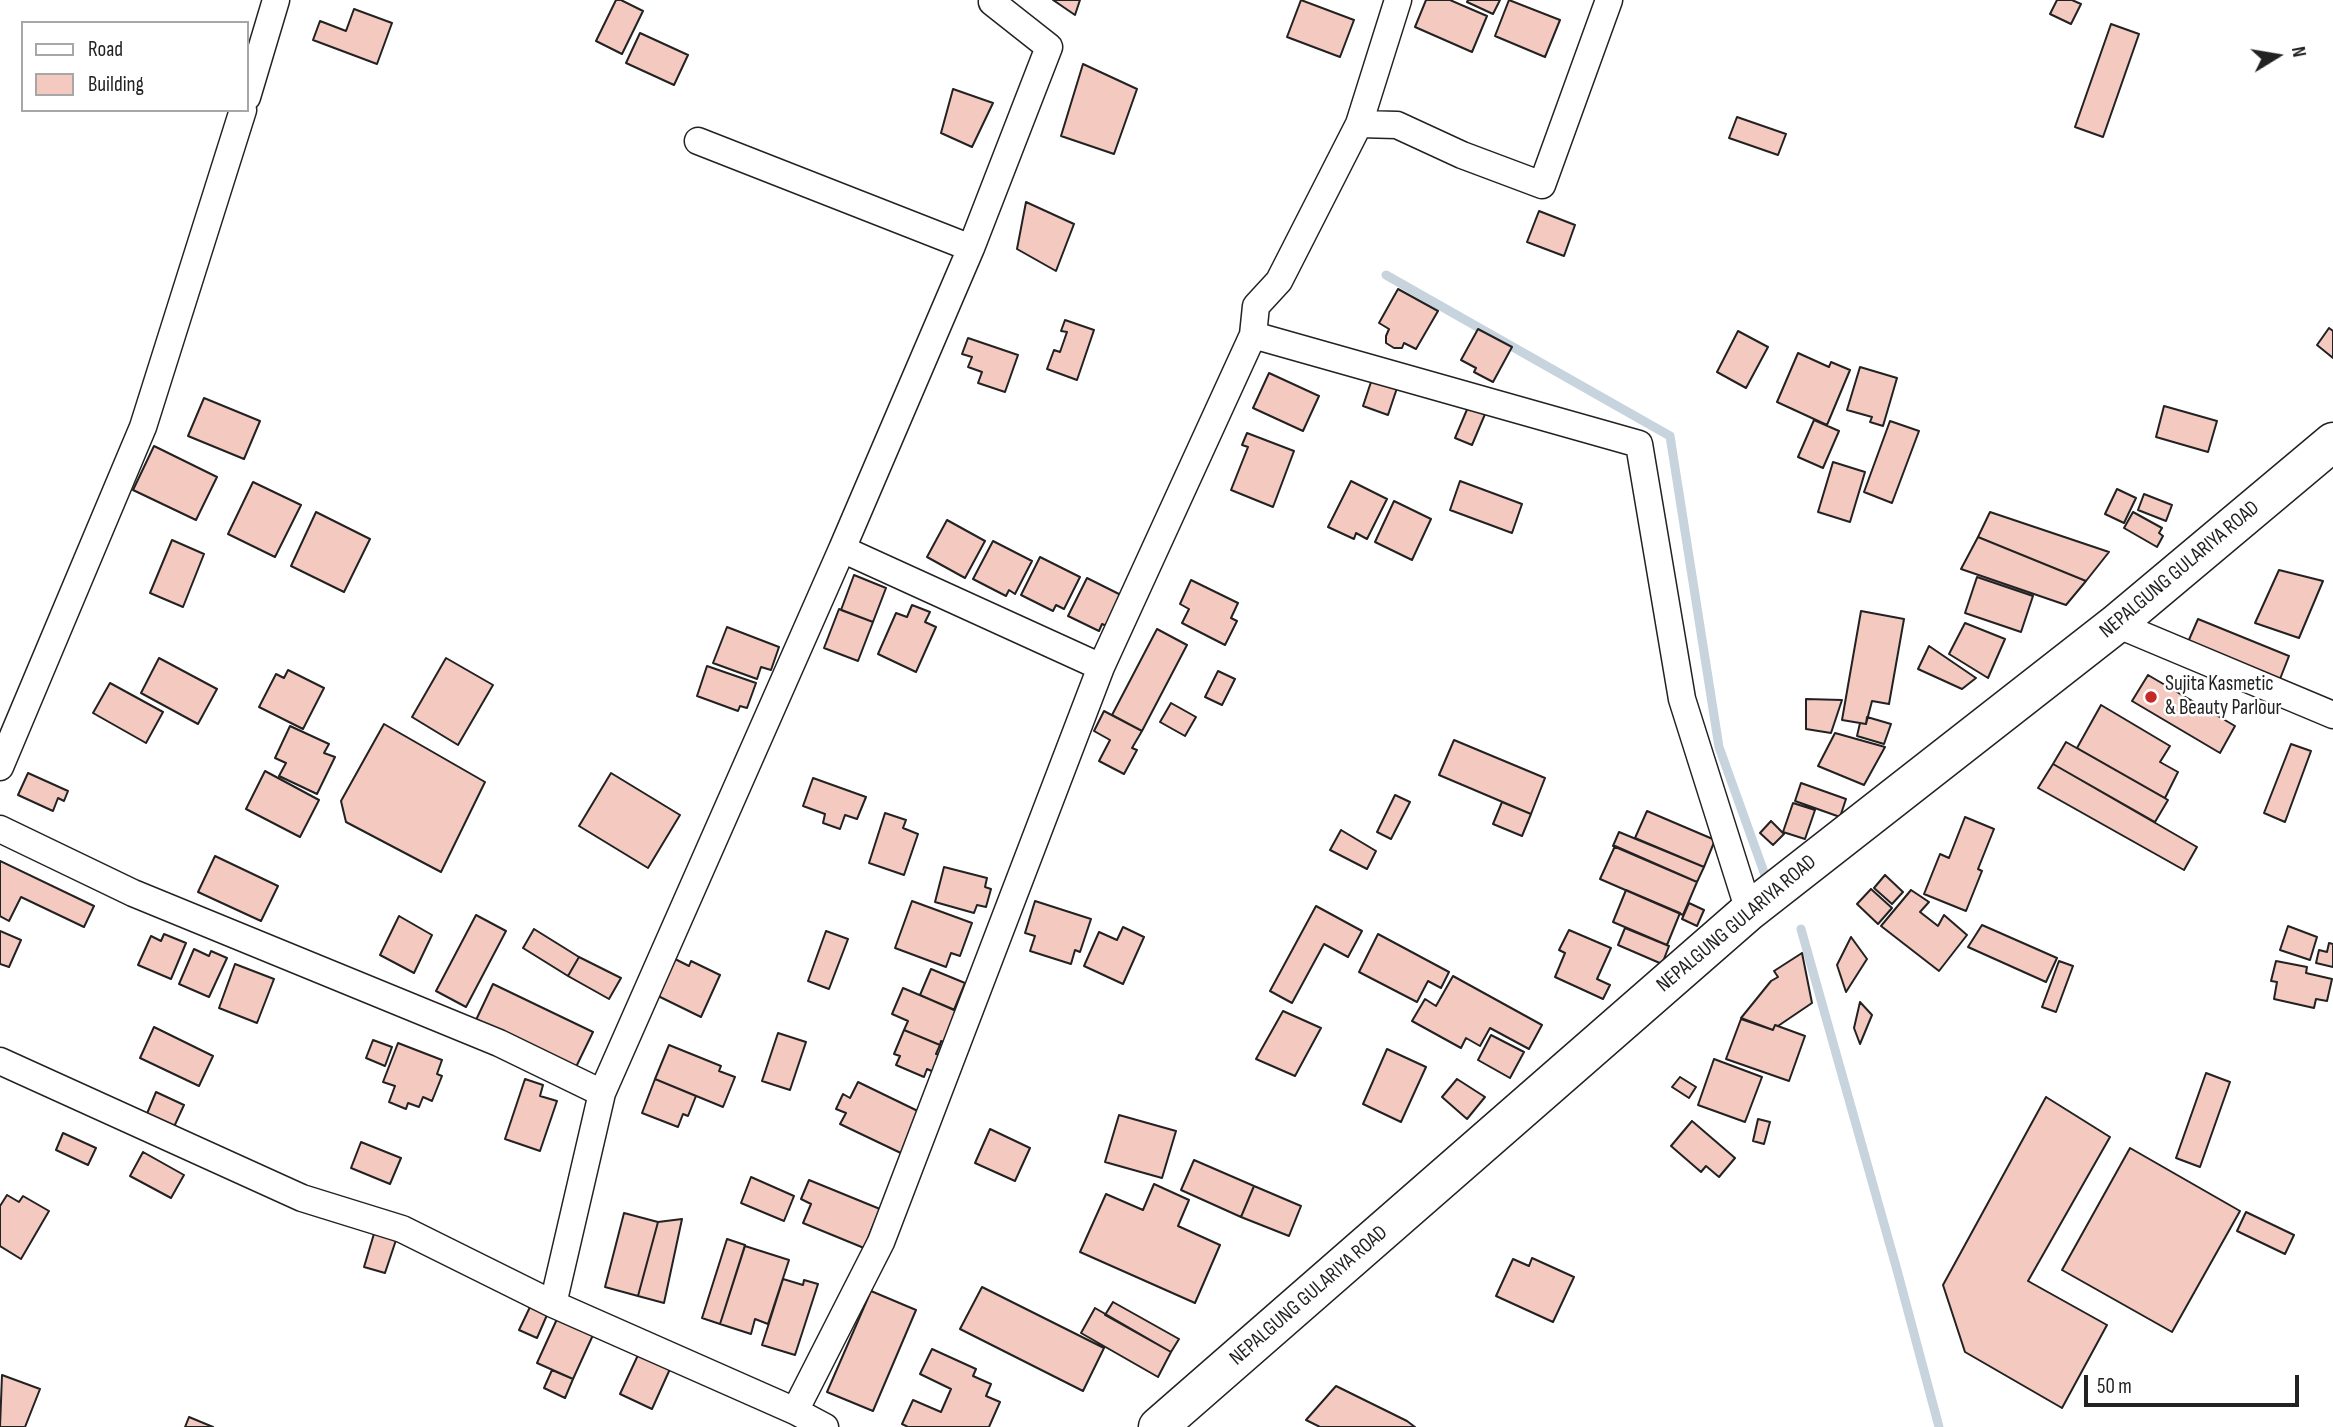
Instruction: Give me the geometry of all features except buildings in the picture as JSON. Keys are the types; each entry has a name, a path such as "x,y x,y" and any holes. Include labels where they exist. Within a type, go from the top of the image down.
{"main road":[{"name":"NEPALGUNG GULARIYA ROAD","path":"1158,1427 1749,911 2116,624 2333,442"}],"street":[{"path":"248,94 276,0"},
{"path":"553,1304 602,1093 842,549 971,248 1049,47 992,2 993,0"},
{"path":"795,1411 881,1242 1101,667 1253,335 1256,306 1284,272 1359,124 1398,0"},
{"path":"1359,124 1397,125 1462,155 1542,185 1609,0"},
{"path":"0,767 144,427 242,112"},
{"path":"698,141 971,248"},
{"path":"1253,335 1639,444 1682,699 1749,911"},
{"path":"842,549 1101,667"},
{"path":"2116,624 2333,715"},
{"path":"0,829 133,893 499,1043 602,1093"},
{"path":"0,1061 302,1198 402,1229 553,1304 795,1411 825,1427"}],"waterway":[{"path":"1386,275 1670,436 1719,747 1765,875"},
{"path":"1801,929 1939,1427"}],"place":[{"name":"Sujita Kasmetic & Beauty Parlour","path":"2151,697"}]}
